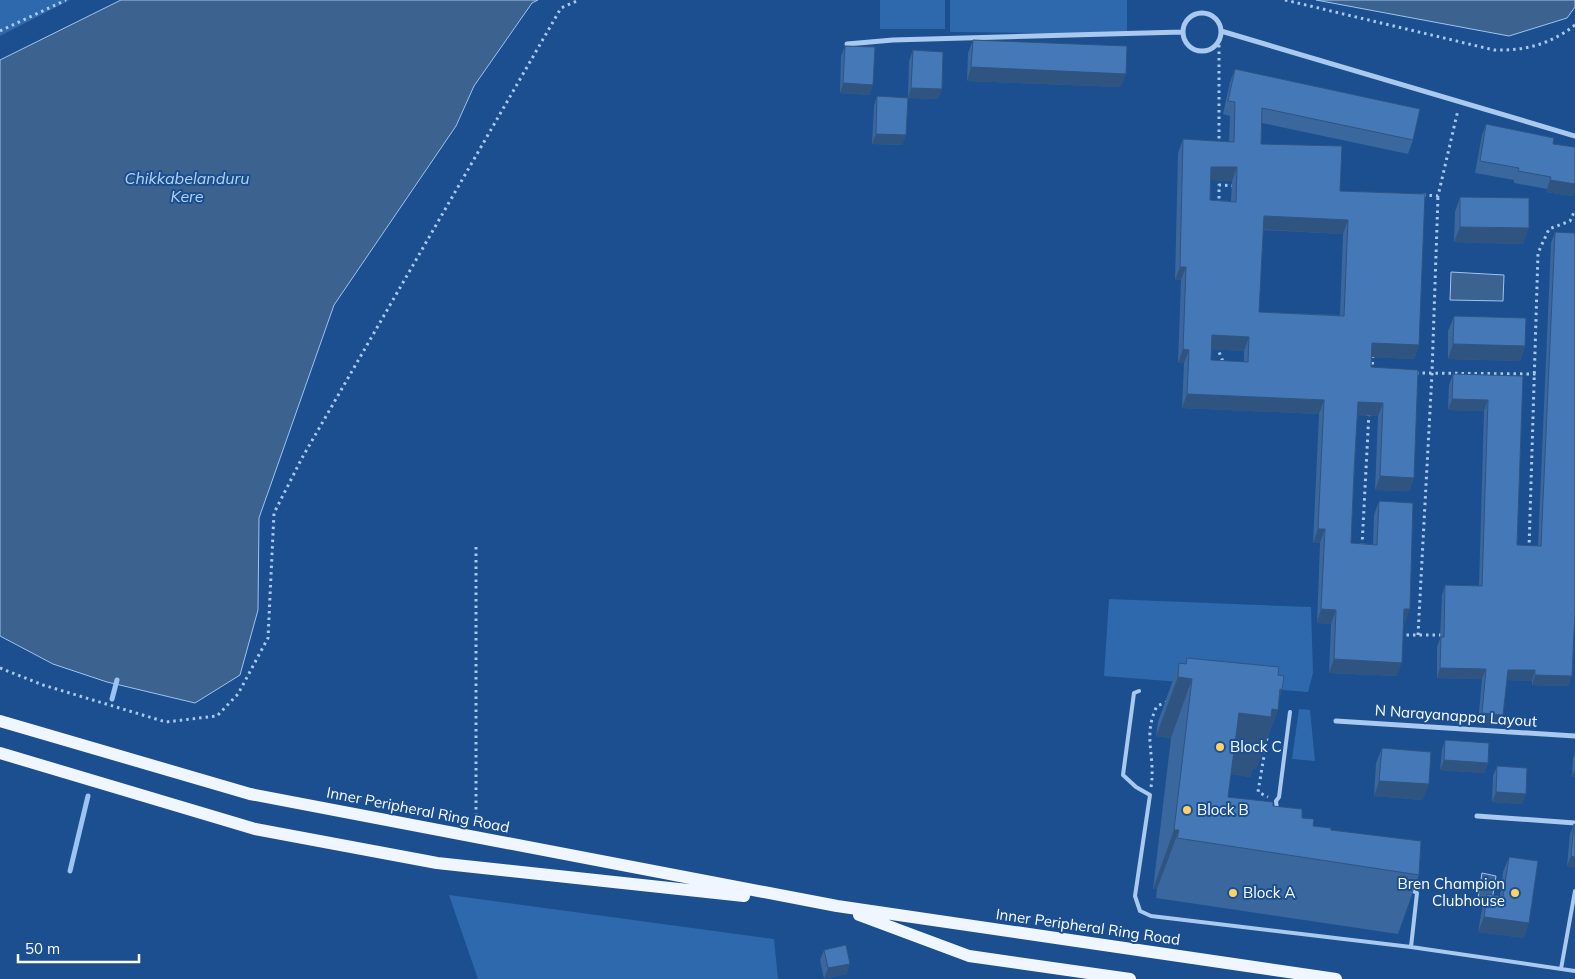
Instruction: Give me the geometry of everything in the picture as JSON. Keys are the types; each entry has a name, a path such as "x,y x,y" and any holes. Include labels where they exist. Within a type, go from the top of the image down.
{"main road":[{"name":"Inner Peripheral Ring Road","path":"0,721 250,794 837,906 969,956 1130,979"},
{"name":"Inner Peripheral Ring Road","path":"0,753 255,830 437,863 837,906 1336,979"}],"street":[{"path":"1197,13 1206,13 1213,17 1221,31 1219,40 1210,50 1197,51 1186,44 1182,32 1184,24 1197,13"},
{"path":"1221,31 1575,136"},
{"path":"847,44 893,40 1182,32"},
{"name":"N Narayanappa Layout","path":"1336,721 1575,736"},
{"path":"1477,816 1575,823"}],"lane":[{"path":"1138,691 1134,693 1123,775 1136,787 1150,795 1135,896 1140,911 1151,916 1411,947 1575,971"},
{"path":"1278,817 1276,800 1279,797 1290,712"},
{"path":"1405,886 1417,893 1411,947"},
{"path":"1561,970 1575,891"}],"path":[{"path":"0,32 66,0"},
{"path":"0,668 43,685 166,722 217,716 238,694 268,638 274,513 302,458 561,8 579,0"},
{"path":"1285,0 1494,50 1527,49 1556,38 1575,25"},
{"path":"1219,40 1219,147"},
{"path":"1418,635 1432,373 1438,196 1460,102"},
{"path":"1219,176 1219,215"},
{"path":"1219,186 1238,186"},
{"path":"1420,195 1438,196"},
{"path":"1529,550 1536,374 1538,253 1549,229 1570,220 1575,210"},
{"path":"1219,342 1219,352 1223,364 1229,366"},
{"path":"1373,352 1372,372 1380,372"},
{"path":"1415,373 1536,374"},
{"path":"1361,551 1369,412"},
{"path":"476,547 476,838"},
{"path":"1393,635 1447,636"},
{"path":"1150,795 1153,773 1148,741 1152,716 1157,706 1171,701"},
{"path":"1268,730 1258,792 1276,800"}],"shaded area":[{"path":"0,0 70,0 0,36"},
{"path":"880,0 945,0 945,29 880,29"},
{"path":"950,0 1127,0 1127,34 950,32"},
{"path":"1109,599 1311,607 1313,673 1308,692 1104,676"},
{"path":"1299,709 1310,710 1315,761 1292,759"},
{"path":"449,895 774,939 778,979 478,979"}],"water":[{"name":"Chikkabelanduru Kere","path":"121,0 538,0 532,3 474,86 456,126 334,305 259,518 258,610 240,675 195,703 107,682 53,664 0,636 0,60"},
{"path":"1316,0 1575,0 1575,7 1567,18 1509,36"},
{"path":"1451,272 1504,275 1503,301 1450,300"},
{"path":"1482,873 1496,876 1491,906 1477,904"}],"building":[{"path":"973,40 1127,46 1126,74 971,67"},
{"path":"845,46 875,47 873,85 843,83"},
{"path":"913,50 943,52 942,89 911,88"},
{"path":"1235,69 1420,109 1413,140 1262,108 1261,144 1342,146 1340,191 1425,194 1419,345 1372,343 1371,367 1418,370 1414,478 1380,476 1383,403 1358,402 1354,472 1351,543 1377,545 1379,501 1413,503 1410,609 1404,609 1402,663 1334,659 1336,610 1321,609 1325,529 1318,529 1324,400 1187,394 1189,350 1183,349 1186,267 1180,267 1183,139 1234,142 1235,102 1228,101","holes":["1211,167 1237,167 1236,202 1210,200","1264,216 1348,220 1344,316 1259,312","1212,335 1249,337 1248,362 1211,360"]},
{"path":"877,96 908,98 906,135 876,134"},
{"path":"1486,124 1554,138 1553,144 1575,147 1575,184 1550,180 1551,177 1518,171 1519,168 1480,161"},
{"path":"1460,197 1529,198 1529,228 1460,227"},
{"path":"1555,232 1575,233 1575,611 1572,676 1535,675 1535,670 1508,670 1503,715 1482,713 1486,669 1440,668 1441,637 1444,637 1445,585 1482,586 1488,400 1452,399 1453,374 1523,376 1517,545 1541,546"},
{"path":"1454,316 1526,318 1525,346 1453,344"},
{"path":"1187,658 1279,667 1278,675 1284,676 1282,690 1280,689 1278,710 1272,709 1271,717 1239,713 1228,797 1273,802 1273,806 1302,809 1302,818 1314,819 1313,826 1421,841 1419,875 1177,838 1179,830 1174,830 1192,679 1178,677 1179,663 1186,664"},
{"path":"1445,740 1489,743 1488,763 1444,760"},
{"path":"1382,748 1431,752 1429,784 1379,781"},
{"path":"1497,766 1527,768 1526,794 1496,792"},
{"path":"1575,824 1575,857 1571,856"},
{"name":"Bren Champion Clubhouse","path":"1509,857 1538,861 1529,923 1484,917 1487,894 1503,897"},
{"path":"846,945 850,964 828,968 824,950"}],"waterway":[{"path":"112,699 117,680"},
{"path":"70,871 88,796"}],"place":[{"name":"Block C","path":"1220,747"},
{"name":"Block B","path":"1187,810"},
{"name":"Block A","path":"1233,893"},
{"name":"Bren Champion Clubhouse","path":"1515,893"}]}
